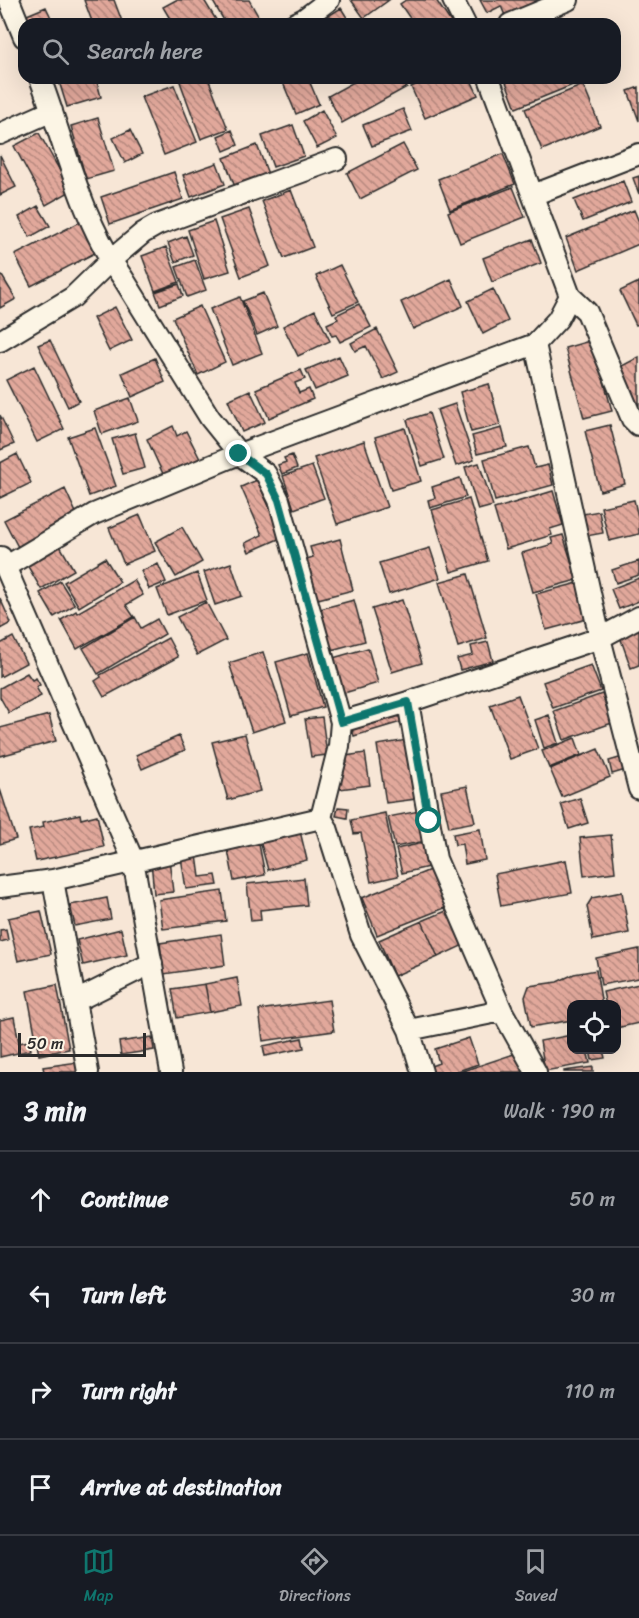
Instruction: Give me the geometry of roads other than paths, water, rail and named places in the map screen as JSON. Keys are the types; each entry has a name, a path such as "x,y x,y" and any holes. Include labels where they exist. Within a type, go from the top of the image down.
{"street":[{"path":"9,0 18,22"},
{"path":"305,18 329,0"},
{"path":"453,0 462,18"},
{"path":"524,18 568,0"},
{"path":"42,84 81,197 111,260 210,418 239,454 266,474 279,500 341,722 339,746 321,818 327,828 361,936 409,1030 422,1072"},
{"path":"491,84 570,296 587,312 628,411 639,425"},
{"path":"0,134 52,111"},
{"path":"533,195 639,154"},
{"path":"0,341 73,297 111,260 143,233 157,225 337,159"},
{"path":"171,1072 133,860 2,561 94,514 239,454 535,344 558,319 570,296"},
{"path":"535,344 600,638 639,789"},
{"path":"341,722 600,638 639,617"},
{"path":"408,702 436,859 502,1011 536,1072"},
{"path":"0,887 53,880 321,818"},
{"path":"53,880 88,1072"},
{"path":"76,1001 152,963"},
{"path":"409,1030 502,1011"}]}
